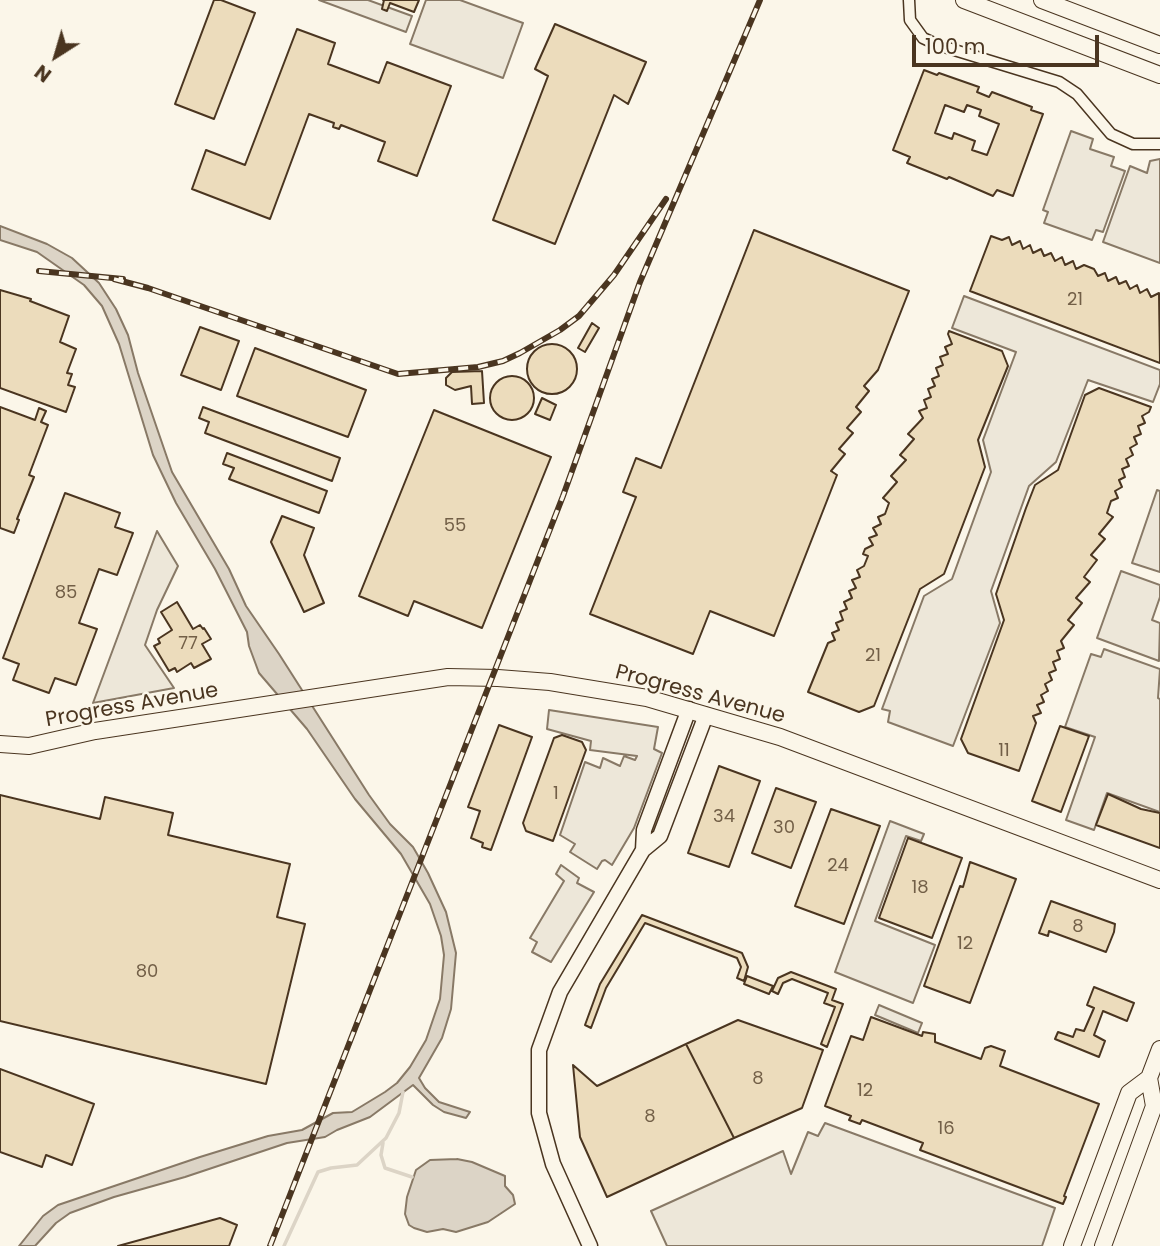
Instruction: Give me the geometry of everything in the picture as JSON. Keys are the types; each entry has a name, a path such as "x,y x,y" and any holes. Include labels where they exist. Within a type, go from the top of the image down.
{"main road":[{"path":"964,0 1160,75"},
{"path":"1042,0 1160,45"},
{"name":"Progress Avenue","path":"0,744 29,746 95,731 448,677 550,682 647,698 780,737 1160,880"},
{"path":"1103,1246 1154,1106 1149,1078 1160,1049"},
{"path":"1072,1246 1129,1093 1149,1078"}],"street":[{"path":"909,0 907,7 910,20 917,33 930,42 1050,78 1077,94 1111,134 1133,144 1160,144"},
{"path":"643,850 644,830 689,709"},
{"path":"590,1246 553,1164 539,1113 539,1050 560,992 643,850 660,836 706,715"}],"shaded area":[{"path":"319,0 368,0 412,16 406,32"},
{"path":"426,0 460,0 523,23 503,78 410,44"},
{"path":"1071,131 1093,139 1090,149 1114,157 1111,166 1125,171 1103,232 1096,230 1092,240 1044,223 1048,212 1043,210"},
{"path":"1160,159 1160,263 1103,242 1130,166 1147,173 1150,161"},
{"path":"0,226 47,244 72,258 99,283 116,309 128,335 172,472 229,569 246,606 369,795 390,824 413,847 428,873 446,912 456,953 451,1009 442,1038 419,1078 439,1102 470,1112 466,1118 444,1112 413,1085 370,1117 325,1137 287,1143 70,1213 56,1223 35,1246 19,1246 43,1216 58,1205 268,1136 302,1130 333,1113 352,1112 385,1092 397,1083 410,1067 426,1040 440,999 444,955 441,936 430,904 401,854 355,799 307,729 259,673 247,632 215,569 176,503 153,455 119,344 102,306 84,285 37,252 0,240"},
{"path":"964,296 1160,370 1160,384 1153,402 1088,380 1056,462 1029,486 991,591 1000,623 953,746 888,722 890,711 882,709 924,596 952,579 991,472 983,440 1016,352 952,328"},
{"path":"1157,490 1160,491 1160,572 1132,563"},
{"path":"157,531 178,566 157,610 145,645 174,688 93,703"},
{"path":"1121,571 1160,585 1160,597 1152,620 1160,623 1159,661 1097,638"},
{"path":"1104,649 1160,669 1160,812 1107,793 1094,830 1066,820 1095,737 1065,727 1091,654 1101,657"},
{"path":"549,710 658,727 654,749 662,753 634,828 612,865 605,860 597,869 570,852 575,844 560,835 585,762 600,768 603,758 620,766 624,756 635,760 637,756 590,750 591,741 547,729"},
{"path":"890,821 924,834 921,841 906,836 875,921 935,945 913,1003 835,972"},
{"path":"561,865 579,878 577,883 594,892 551,962 532,952 537,942 530,938 564,881 556,874"},
{"path":"879,1005 922,1023 918,1033 875,1015"},
{"path":"825,1123 1055,1208 1042,1246 667,1246 651,1211 783,1151 791,1174 808,1132 818,1136"},
{"path":"457,1159 472,1162 505,1176 505,1186 513,1195 515,1204 488,1222 456,1232 443,1229 427,1232 409,1225 405,1214 407,1197 416,1170 430,1160"}],"building":[{"path":"214,0 221,0 255,13 214,119 175,104"},
{"path":"384,0 419,0 414,12 390,3 387,11 382,9"},
{"path":"555,24 646,62 628,104 614,95 555,244 493,220 548,76 535,69"},
{"path":"297,29 335,43 328,64 379,83 387,62 451,86 417,176 378,161 385,142 341,125 339,129 333,127 334,123 309,114 270,219 192,189 206,150 245,165"},
{"path":"924,70 979,87 977,92 989,97 992,92 1043,114 1013,196 997,190 993,196 949,177 947,179 907,163 910,157 893,150","holes":["945,105 964,112 967,105 981,110 979,116 999,124 987,155 972,150 975,141 954,133 952,139 935,133"]},
{"path":"754,230 909,291 878,370 864,386 869,391 856,407 861,412 847,428 853,433 839,449 845,454 831,471 837,475 774,636 710,611 693,654 590,614 636,497 623,492 636,458 661,468"},
{"path":"991,236 1002,240 1009,237 1012,245 1020,241 1023,249 1030,245 1033,253 1041,249 1044,256 1051,253 1055,261 1062,257 1065,265 1073,261 1076,269 1084,265 1094,269 1098,276 1105,273 1108,281 1116,277 1119,284 1126,281 1130,289 1137,285 1140,293 1147,289 1151,297 1159,293 1160,363 970,291"},
{"path":"0,290 31,299 30,301 69,316 60,342 76,349 67,373 72,374 68,385 75,387 66,412 0,388"},
{"path":"592,323 599,328 585,352 578,348"},
{"path":"200,327 239,341 221,390 181,375"},
{"path":"949,331 1002,351 1008,366 978,440 985,467 944,574 920,589 874,706 859,712 808,692 828,643 835,640 832,633 839,630 836,623 843,620 840,612 847,609 844,602 852,598 849,591 856,588 852,580 860,577 857,570 864,566 868,556 863,554 865,549 873,545 869,538 877,535 873,528 881,524 878,517 885,514 889,503 883,498 897,482 891,476 906,460 900,455 914,439 908,434 923,418 919,411 927,408 924,400 931,397 928,389 935,386 932,379 939,376 936,368 943,365 940,357 948,354 945,347 952,344"},
{"path":"552,344 570,351 577,369 570,387 552,394 534,387 527,369 534,351"},
{"path":"255,348 366,390 348,437 237,396"},
{"path":"482,371 484,403 472,404 471,386 455,390 446,385 446,378 452,372"},
{"path":"512,376 527,383 534,398 527,413 512,420 497,413 490,398 497,383"},
{"path":"1099,388 1151,407 1149,412 1142,416 1145,423 1138,426 1141,434 1134,437 1137,444 1130,448 1133,455 1126,459 1129,466 1122,469 1125,477 1119,480 1122,487 1115,491 1118,498 1111,501 1107,513 1113,517 1099,534 1105,539 1091,555 1097,560 1084,577 1090,582 1076,598 1082,603 1068,620 1074,625 1061,641 1064,648 1057,651 1060,659 1053,662 1056,670 1049,673 1052,680 1045,684 1048,691 1041,695 1044,702 1037,705 1041,713 1033,716 1036,723 1019,771 968,753 961,739 1004,620 996,594 1035,485 1058,470 1085,395"},
{"path":"542,398 556,405 550,420 535,414"},
{"path":"0,407 35,420 39,408 46,411 41,422 48,425 29,475 34,477 14,533 0,528"},
{"path":"203,407 340,458 332,481 205,433 209,422 199,418"},
{"path":"434,410 551,457 482,628 414,601 408,616 359,596"},
{"path":"227,453 327,491 319,513 229,479 234,468 223,464"},
{"path":"65,493 120,513 115,527 133,533 117,575 99,569 79,623 97,629 76,685 55,678 49,693 13,680 19,664 3,658"},
{"path":"282,516 314,528 304,555 324,603 304,612 271,542"},
{"path":"177,602 193,629 200,625 211,639 202,644 211,659 194,668 191,663 177,672 175,668 169,671 154,646 160,643 158,639 172,630 161,612"},
{"path":"499,725 532,737 491,850 471,838 480,811 468,807"},
{"path":"1060,726 1089,736 1061,812 1032,801"},
{"path":"562,735 582,742 586,750 553,841 526,831 523,823 554,738"},
{"path":"719,766 760,781 729,867 688,853"},
{"path":"776,788 816,802 791,868 752,853"},
{"path":"1108,794 1141,809 1160,813 1160,848 1096,825"},
{"path":"0,795 100,819 105,797 173,813 168,835 290,864 277,917 305,924 266,1084 0,1021"},
{"path":"831,809 880,826 844,924 795,906"},
{"path":"908,838 962,858 932,938 879,918"},
{"path":"970,862 1016,879 970,1003 924,986 960,886 963,887"},
{"path":"1051,901 1115,924 1106,952 1049,931 1048,936 1039,933"},
{"path":"642,915 742,953 748,967 744,981 737,978 741,967 737,958 645,923 606,988 591,1028 585,1025 600,984"},
{"path":"791,972 836,989 832,1000 843,1004 827,1047 821,1044 835,1007 824,1003 828,993 792,979 783,983 778,994 772,991 778,978"},
{"path":"747,976 773,986 769,994 744,984"},
{"path":"1094,987 1134,1003 1127,1021 1103,1011 1094,1035 1105,1041 1099,1057 1055,1039 1058,1032 1073,1037 1076,1029 1084,1031 1094,1008 1087,1005"},
{"path":"871,1017 922,1036 923,1032 935,1034 935,1042 981,1059 985,1048 991,1046 1005,1051 1000,1066 1099,1104 1063,1204 920,1150 923,1143 862,1120 860,1124 849,1120 851,1116 825,1106 851,1036 863,1040"},
{"path":"738,1020 823,1050 802,1108 734,1138 686,1044"},
{"path":"686,1044 734,1138 607,1197 580,1137 573,1065 597,1086"},
{"path":"0,1069 94,1104 72,1165 46,1155 42,1167 0,1152"},
{"path":"220,1218 237,1225 229,1246 118,1246"}],"waterway":[{"path":"284,1246 318,1172 357,1165 386,1138 399,1113 403,1092"},
{"path":"383,1143 381,1155 385,1168 412,1177"}],"railway":[{"path":"270,1246 563,496 640,282 760,0"},
{"path":"114,279 148,288 398,374 478,367 503,361 520,353 579,316 614,275 666,199"},
{"path":"39,271 123,279"}]}
